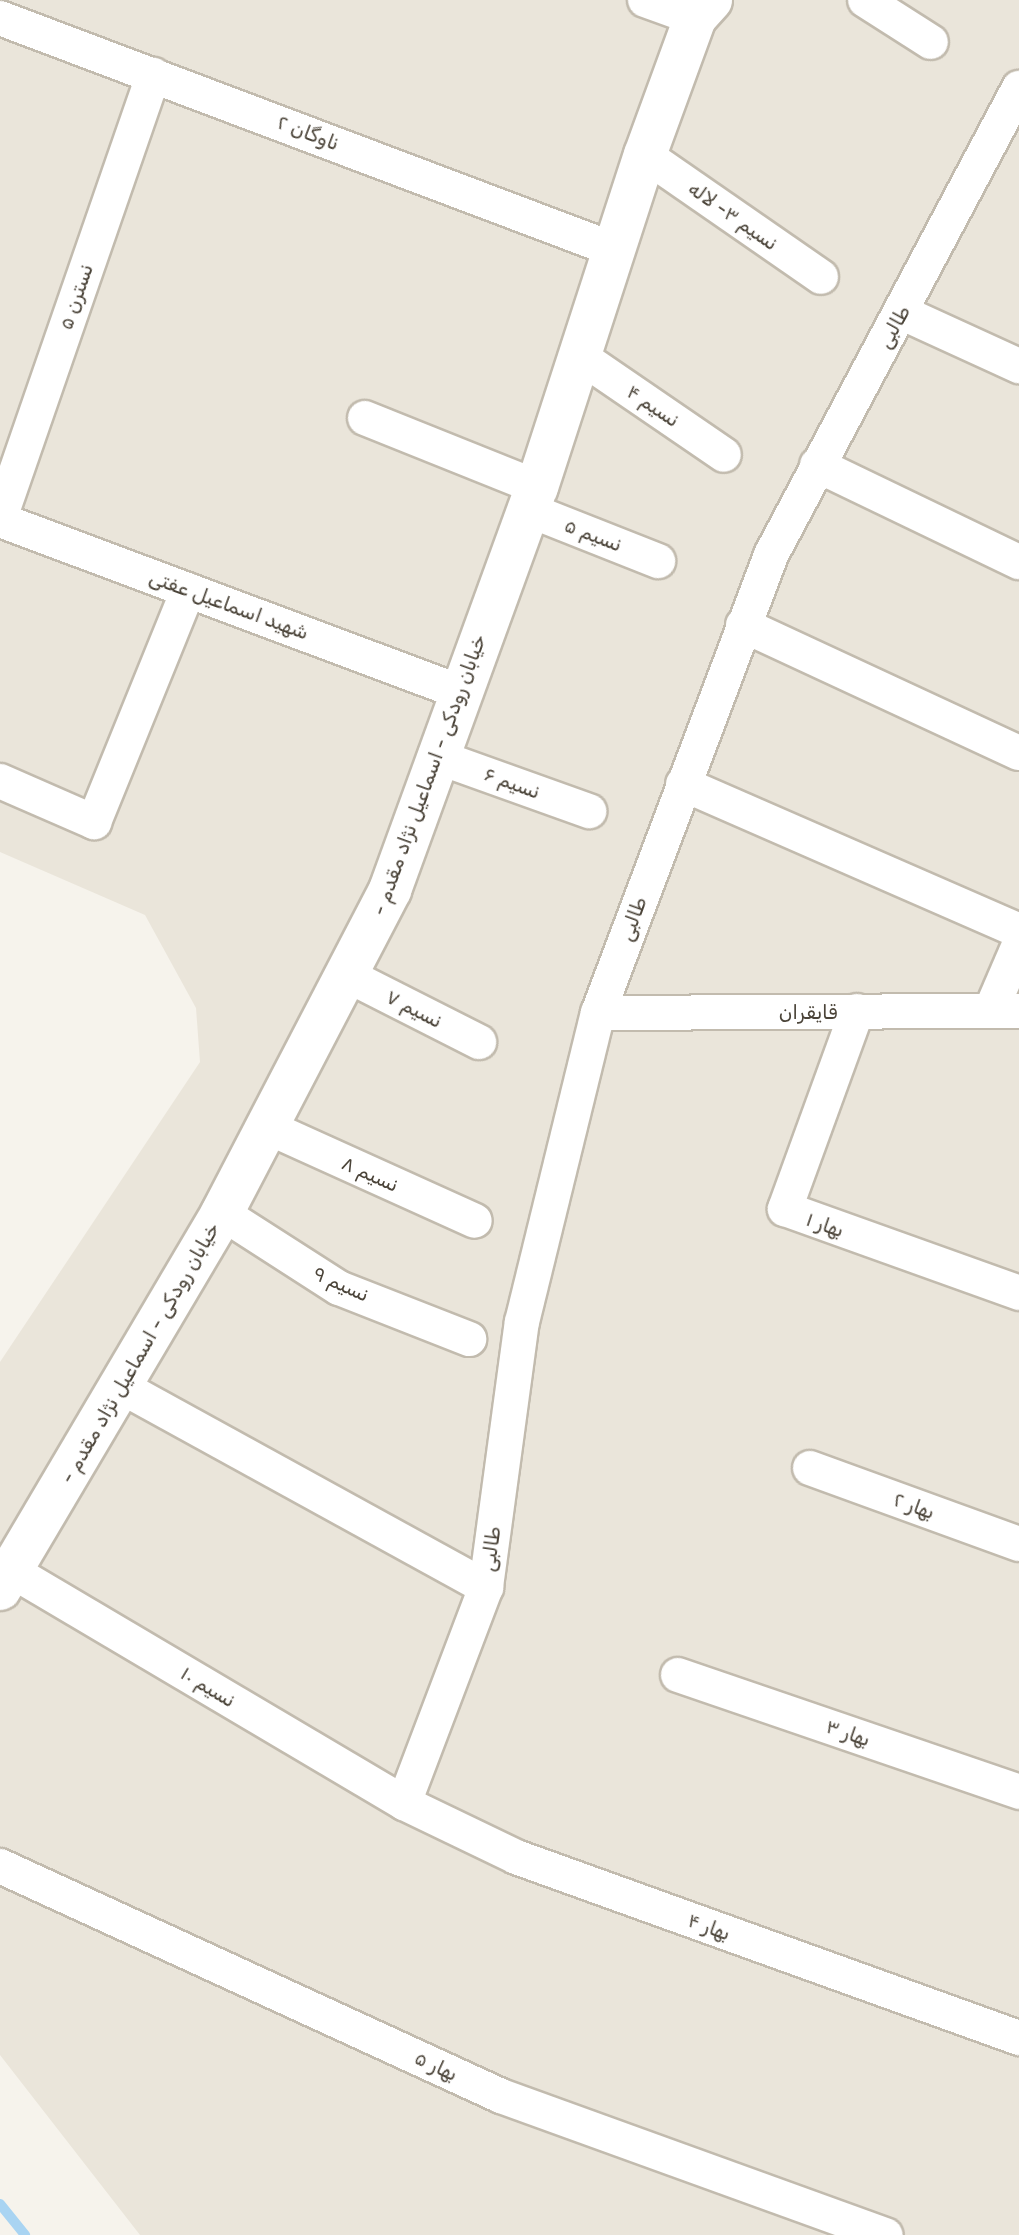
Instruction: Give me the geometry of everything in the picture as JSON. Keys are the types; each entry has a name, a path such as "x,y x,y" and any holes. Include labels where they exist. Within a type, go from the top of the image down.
{"street":[{"path":"645,0 703,9"},
{"path":"865,0 931,42"},
{"name":"- خیابان رودکی - اسماعیل نژاد مقدم","path":"6,1580 222,1213 265,1126 349,976 390,890 458,691 533,498 645,155 703,9"},
{"name":"ناوگان ۲","path":"0,18 615,250"},
{"name":"نسترن ۵","path":"0,519 153,75"},
{"name":"طالبی","path":"404,1803 486,1587 522,1322 598,1013 743,625 817,465 1014,106"},
{"name":"نسیم ۳- لاله","path":"645,155 821,277"},
{"path":"903,313 1019,366"},
{"name":"نسیم ۴","path":"581,357 724,455"},
{"name":"نسیم ۵","path":"365,418 658,561"},
{"path":"817,465 1019,562"},
{"name":"شهید اسماعیل عفتی","path":"0,519 458,691"},
{"path":"3,782 94,822 188,590"},
{"path":"743,625 1019,753"},
{"name":"نسیم ۶","path":"435,756 589,811"},
{"path":"683,784 1019,931"},
{"path":"1005,1010 1019,945"},
{"name":"نسیم ۷","path":"349,976 479,1042"},
{"name":"قایقران","path":"598,1013 1005,1010"},
{"name":"بهار ۱","path":"857,1011 785,1209 1019,1293"},
{"name":"نسیم ۸","path":"265,1126 475,1221"},
{"name":"نسیم ۹","path":"222,1213 339,1288 469,1339"},
{"path":"120,1386 486,1587"},
{"name":"بهار ۲","path":"810,1468 1019,1544"},
{"name":"نسیم ۱۰","path":"6,1580 404,1803"},
{"name":"بهار ۳","path":"678,1675 1019,1792"},
{"name":"بهار ۴","path":"404,1803 516,1857 1019,2038"},
{"name":"بهار ۵","path":"0,1866 501,2096 886,2235"}],"shaded area":[{"path":"0,0 1019,0 1019,2235 140,2235 0,2055 0,1362 200,1062 196,1008 145,915 0,852"}],"waterway":[{"path":"0,2204 25,2235"}]}
